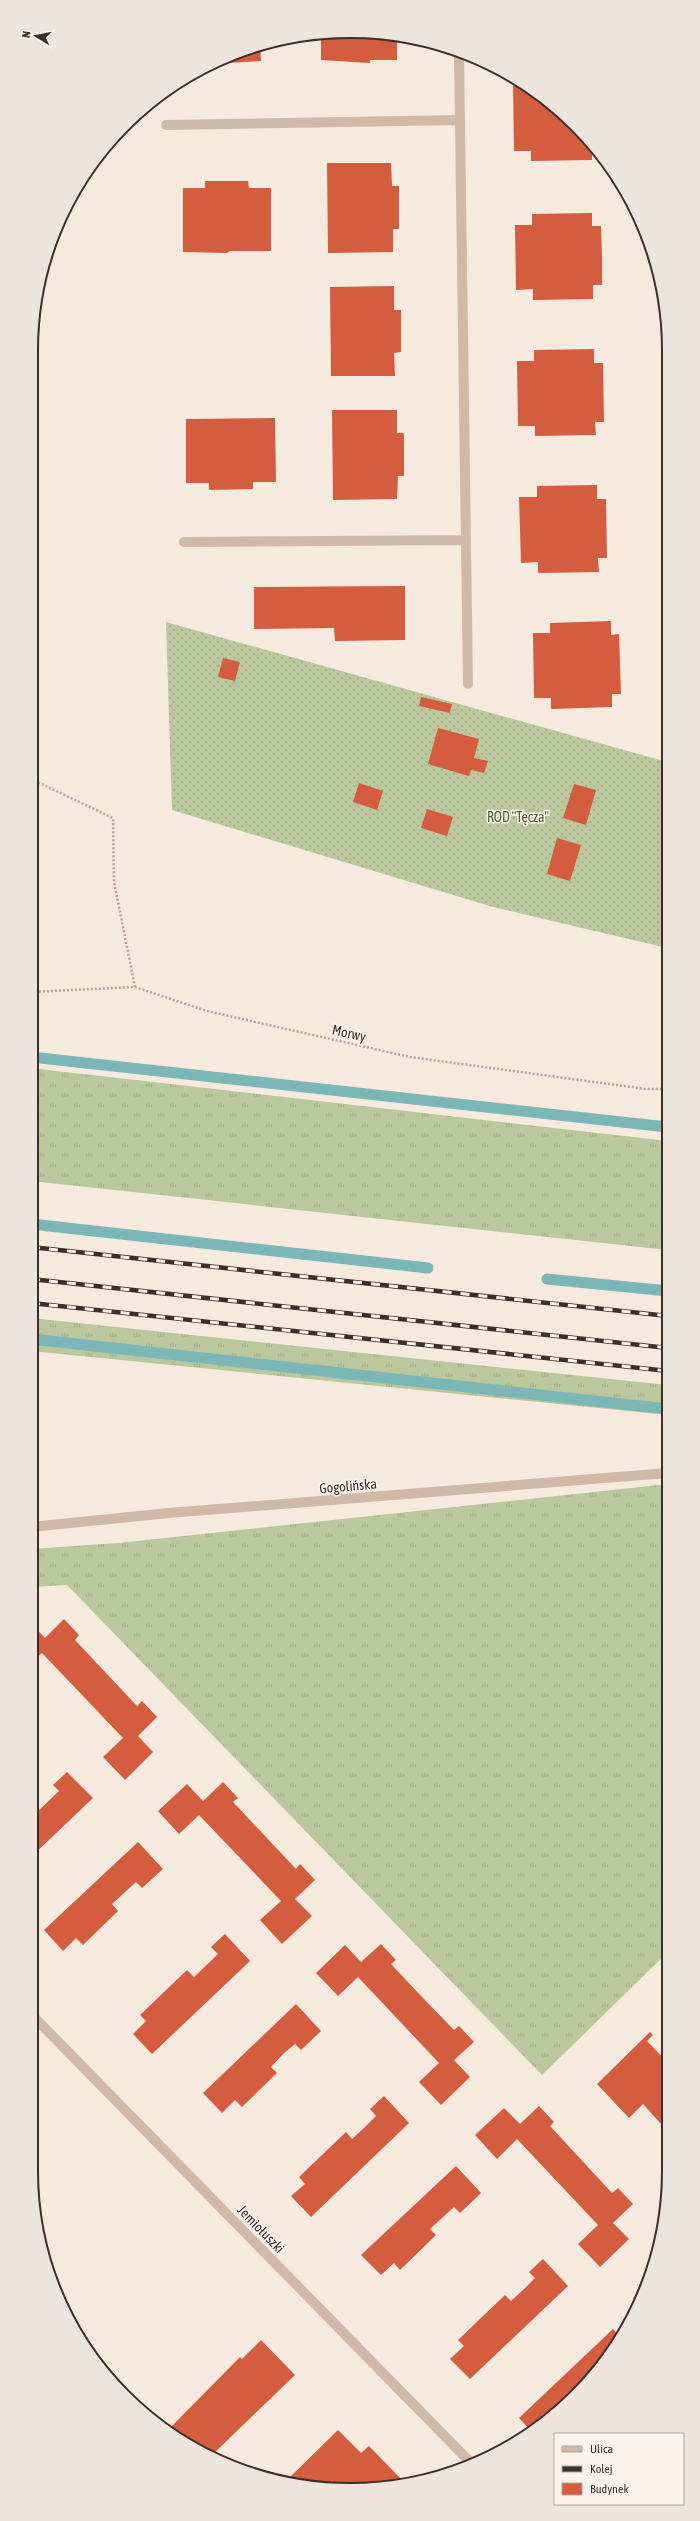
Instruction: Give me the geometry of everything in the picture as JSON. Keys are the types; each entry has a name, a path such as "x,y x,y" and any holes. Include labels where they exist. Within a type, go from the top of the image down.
{"street":[{"path":"459,58 464,540 468,684"},
{"path":"166,125 460,120"},
{"path":"184,542 464,540"},
{"name":"Gogolińska","path":"38,1526 169,1514 662,1473"},
{"name":"Jemiołuszki","path":"38,2021 468,2460"}],"path":[{"path":"38,783 113,818 114,882 135,987"},
{"name":"Morwy","path":"38,992 135,987 207,1011 410,1057 646,1089 662,1089"}],"green space":[{"name":"ROD \"Tęcza\"","path":"166,622 662,761 662,947 493,907 172,810"},
{"path":"38,1069 662,1140 662,1249 38,1182"},
{"path":"38,1319 662,1384 662,1414 38,1352"},
{"path":"662,1485 662,1958 542,2075 67,1585 38,1587 38,1549 118,1543"}],"building":[{"path":"350,38 397,42 397,60 370,60 370,63 321,60 321,40"},
{"path":"260,52 261,61 229,63"},
{"path":"513,86 515,86 540,102 571,129 592,153 592,160 531,161 531,151 514,151"},
{"path":"327,163 391,163 392,186 399,186 399,229 393,229 393,252 328,253"},
{"path":"205,181 248,181 249,188 271,188 271,251 230,251 227,253 183,252 183,188 205,188"},
{"path":"592,213 592,226 601,226 602,256 602,285 593,285 593,299 533,300 533,289 516,290 515,225 532,225 532,214"},
{"path":"394,286 394,310 401,310 401,352 394,353 395,376 331,376 330,287"},
{"path":"594,349 594,363 603,363 604,422 595,422 596,435 535,436 535,426 518,426 517,361 534,361 534,350"},
{"path":"332,410 397,410 397,433 404,433 404,476 398,476 397,499 333,500"},
{"path":"275,418 276,482 253,482 253,489 209,490 209,483 186,483 186,419"},
{"path":"597,485 597,499 606,499 607,558 598,558 599,572 538,573 538,562 521,563 519,497 537,497 537,486"},
{"path":"405,586 405,640 335,641 334,628 254,629 254,587"},
{"path":"611,621 611,635 619,634 621,694 612,694 612,707 551,709 551,698 534,698 533,633 550,633 550,623"},
{"path":"223,658 240,662 235,681 218,677"},
{"path":"421,697 452,704 450,713 419,706"},
{"path":"438,728 479,739 474,758 488,761 484,773 471,770 469,776 428,764"},
{"path":"359,783 383,791 377,810 353,802"},
{"path":"574,784 596,790 586,825 563,818"},
{"path":"427,809 453,817 447,836 421,828"},
{"path":"557,838 581,845 570,881 547,874"},
{"path":"64,1619 79,1635 75,1640 137,1706 142,1701 157,1717 138,1736 153,1752 125,1780 103,1757 123,1738 42,1653 38,1657 38,1630 45,1638"},
{"path":"67,1772 93,1798 38,1850 38,1811 59,1791 53,1785"},
{"path":"223,1782 238,1798 233,1802 296,1869 300,1864 315,1880 295,1899 312,1916 282,1944 260,1920 281,1901 199,1815 179,1834 158,1811 187,1784 203,1801"},
{"path":"138,1842 163,1869 142,1888 136,1882 112,1904 118,1911 83,1945 76,1938 63,1951 44,1930"},
{"path":"225,1934 250,1961 152,2054 133,2034 146,2021 140,2015 187,1970 194,1977 218,1954 211,1947"},
{"path":"381,1944 396,1960 391,1964 422,1997 454,2030 459,2026 474,2042 454,2060 470,2077 441,2105 419,2082 439,2063 358,1977 338,1996 316,1973 345,1945 361,1962"},
{"path":"296,2004 321,2031 301,2050 295,2044 283,2054 271,2067 277,2073 242,2107 235,2100 222,2113 203,2093"},
{"path":"650,2032 653,2035 647,2041 662,2057 662,2123 661,2124 643,2104 629,2118 597,2084"},
{"path":"384,2096 409,2123 311,2217 291,2196 305,2184 299,2177 346,2132 352,2139 364,2128 376,2116 370,2109"},
{"path":"539,2106 554,2122 550,2126 612,2193 618,2188 633,2204 613,2223 629,2239 600,2267 578,2244 598,2225 517,2139 497,2159 475,2135 504,2108 520,2124"},
{"path":"456,2166 481,2193 460,2213 454,2207 430,2229 436,2235 400,2270 394,2263 381,2275 361,2255"},
{"path":"543,2259 568,2286 470,2379 450,2359 464,2346 458,2340 505,2295 511,2301 524,2289 535,2278 529,2272"},
{"path":"613,2329 616,2333 598,2361 571,2392 540,2419 527,2427 519,2418"},
{"path":"261,2340 295,2375 215,2452 171,2426 240,2357 242,2359"},
{"path":"338,2430 361,2453 369,2446 401,2479 350,2483 290,2477"}],"waterway":[{"path":"38,1058 662,1126"},
{"path":"38,1225 428,1268"},
{"path":"547,1279 662,1290"},
{"path":"38,1340 662,1408"}],"railway":[{"path":"38,1248 662,1315"},
{"path":"38,1280 662,1347"},
{"path":"38,1304 662,1370"}]}
